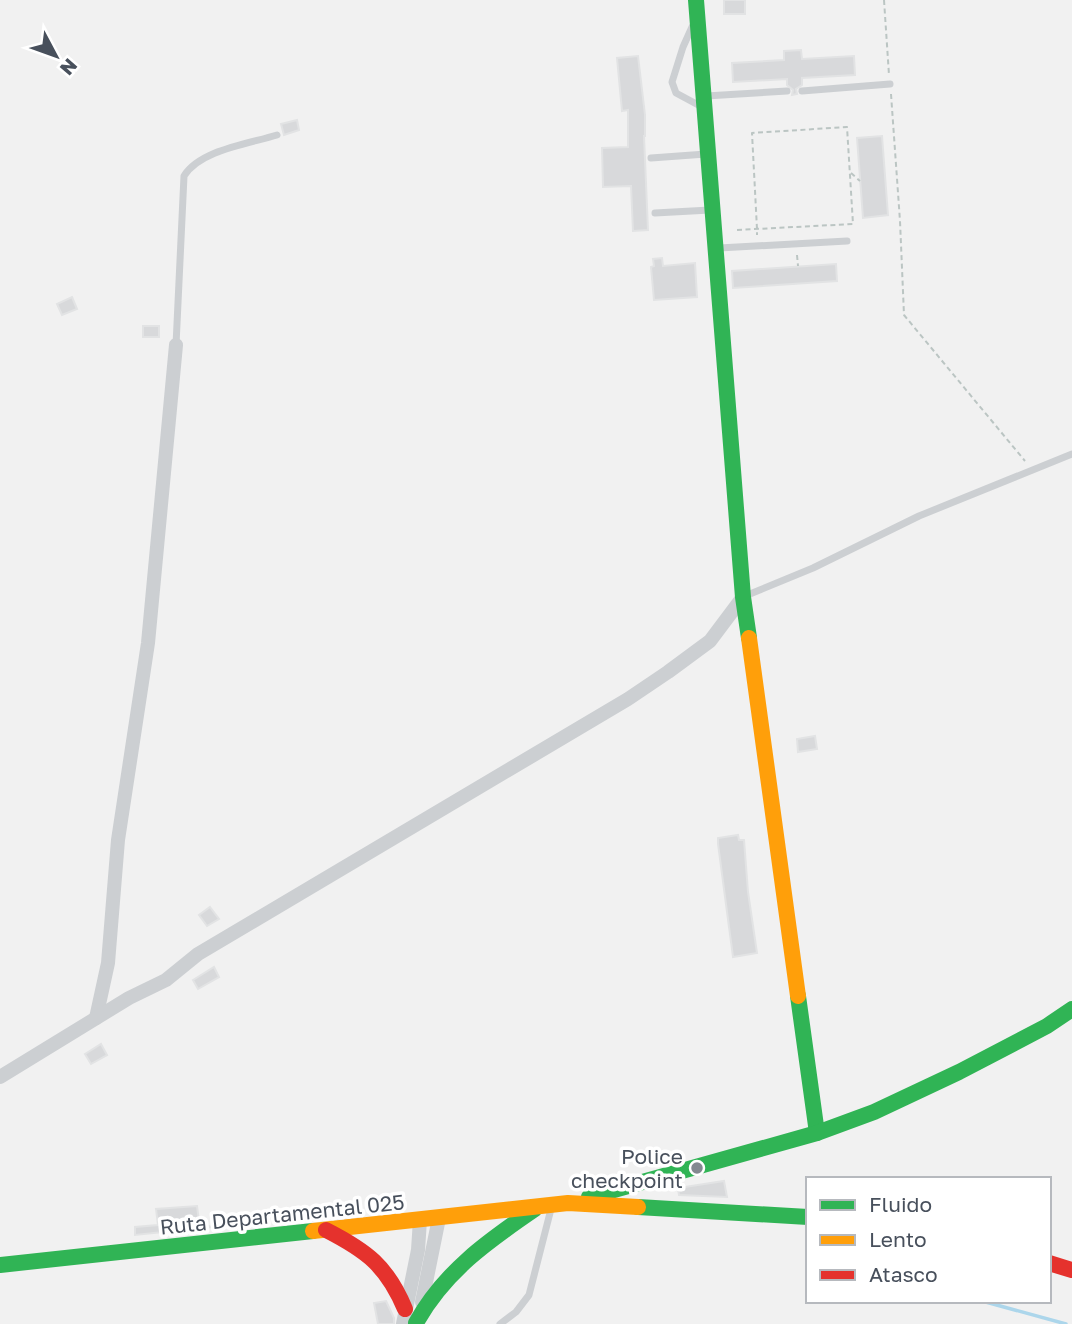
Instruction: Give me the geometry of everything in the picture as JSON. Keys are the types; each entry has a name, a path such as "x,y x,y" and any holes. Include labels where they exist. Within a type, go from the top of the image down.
{"main road":[{"path":"696,0 743,597 817,1133"},
{"name":"Ruta Departamental 025","path":"0,1265 553,1205 817,1133 874,1112 959,1072 1047,1026 1072,1009"},
{"path":"416,1324 427,1302 468,1257 553,1205"},
{"name":"Ruta Departamental 025","path":"553,1205 806,1217"},
{"path":"326,1230 355,1245 387,1271 399,1291 404,1317"},
{"path":"1051,1264 1072,1270"}],"street":[{"path":"96,1018 108,963 118,840 148,643 176,345"},
{"path":"0,1077 129,998 166,980 198,954 638,692 710,641 743,597"},
{"path":"416,1324 439,1218"},
{"path":"404,1317 416,1262 420,1220"}],"lane":[{"path":"697,17 683,47 672,82 676,93 703,102 788,92"},
{"path":"802,91 890,84"},
{"path":"176,345 184,176 190,167 202,158 277,135"},
{"path":"651,158 707,154"},
{"path":"655,213 711,210"},
{"path":"714,248 847,241"},
{"path":"743,597 813,568 919,516 1072,454"},
{"path":"500,1324 516,1312 529,1295 553,1205"}],"path":[{"path":"884,0 901,222 904,315 1033,470"},
{"path":"737,230 757,229 853,224 847,127 752,133 757,229 758,246"},
{"path":"850,172 860,181"},
{"path":"797,244 798,267"}],"building":[{"path":"724,0 745,0 745,14 724,14"},
{"path":"801,50 802,59 854,56 855,75 802,78 802,85 796,89 797,94 792,95 793,90 787,85 787,79 733,82 732,63 784,60 784,51"},
{"path":"638,56 645,115 648,230 633,231 631,186 603,187 602,148 628,147 628,110 622,111 617,58"},
{"path":"297,120 299,130 284,135 281,124"},
{"path":"882,136 888,215 863,218 857,138"},
{"path":"662,258 663,266 695,263 697,297 654,300 651,267 654,266 653,259"},
{"path":"836,264 837,281 733,288 732,271"},
{"path":"72,297 77,309 62,315 57,304"},
{"path":"143,326 159,326 159,337 143,337"},
{"path":"815,736 817,749 798,752 797,739"},
{"path":"738,835 739,840 744,840 757,953 733,957 718,838"},
{"path":"210,907 219,919 207,926 199,915"},
{"path":"214,967 219,977 198,989 193,980"},
{"path":"101,1044 107,1055 91,1064 85,1054"},
{"path":"724,1181 727,1197 679,1195 678,1188"},
{"path":"197,1206 199,1221 211,1227 135,1235 135,1227 158,1225 156,1209"},
{"path":"386,1301 394,1324 378,1324 374,1303"}],"waterway":[{"path":"989,1303 1066,1324"}],"traffic: fast":[{"path":"696,0 743,597 749,638"},
{"path":"798,996 817,1133"},
{"path":"589,1197 817,1133 874,1112 959,1072 1047,1026 1072,1009"},
{"path":"638,1207 806,1217"},
{"path":"416,1323 440,1288 468,1259 535,1209"},
{"path":"0,1265 313,1231"}],"traffic: slow":[{"path":"749,638 798,996"},
{"path":"313,1231 568,1203 638,1207"}],"traffic: jam":[{"path":"326,1230 374,1261 391,1281 405,1309"},
{"path":"1051,1264 1072,1270"}],"place":[{"name":"Police checkpoint","path":"697,1168"}]}
